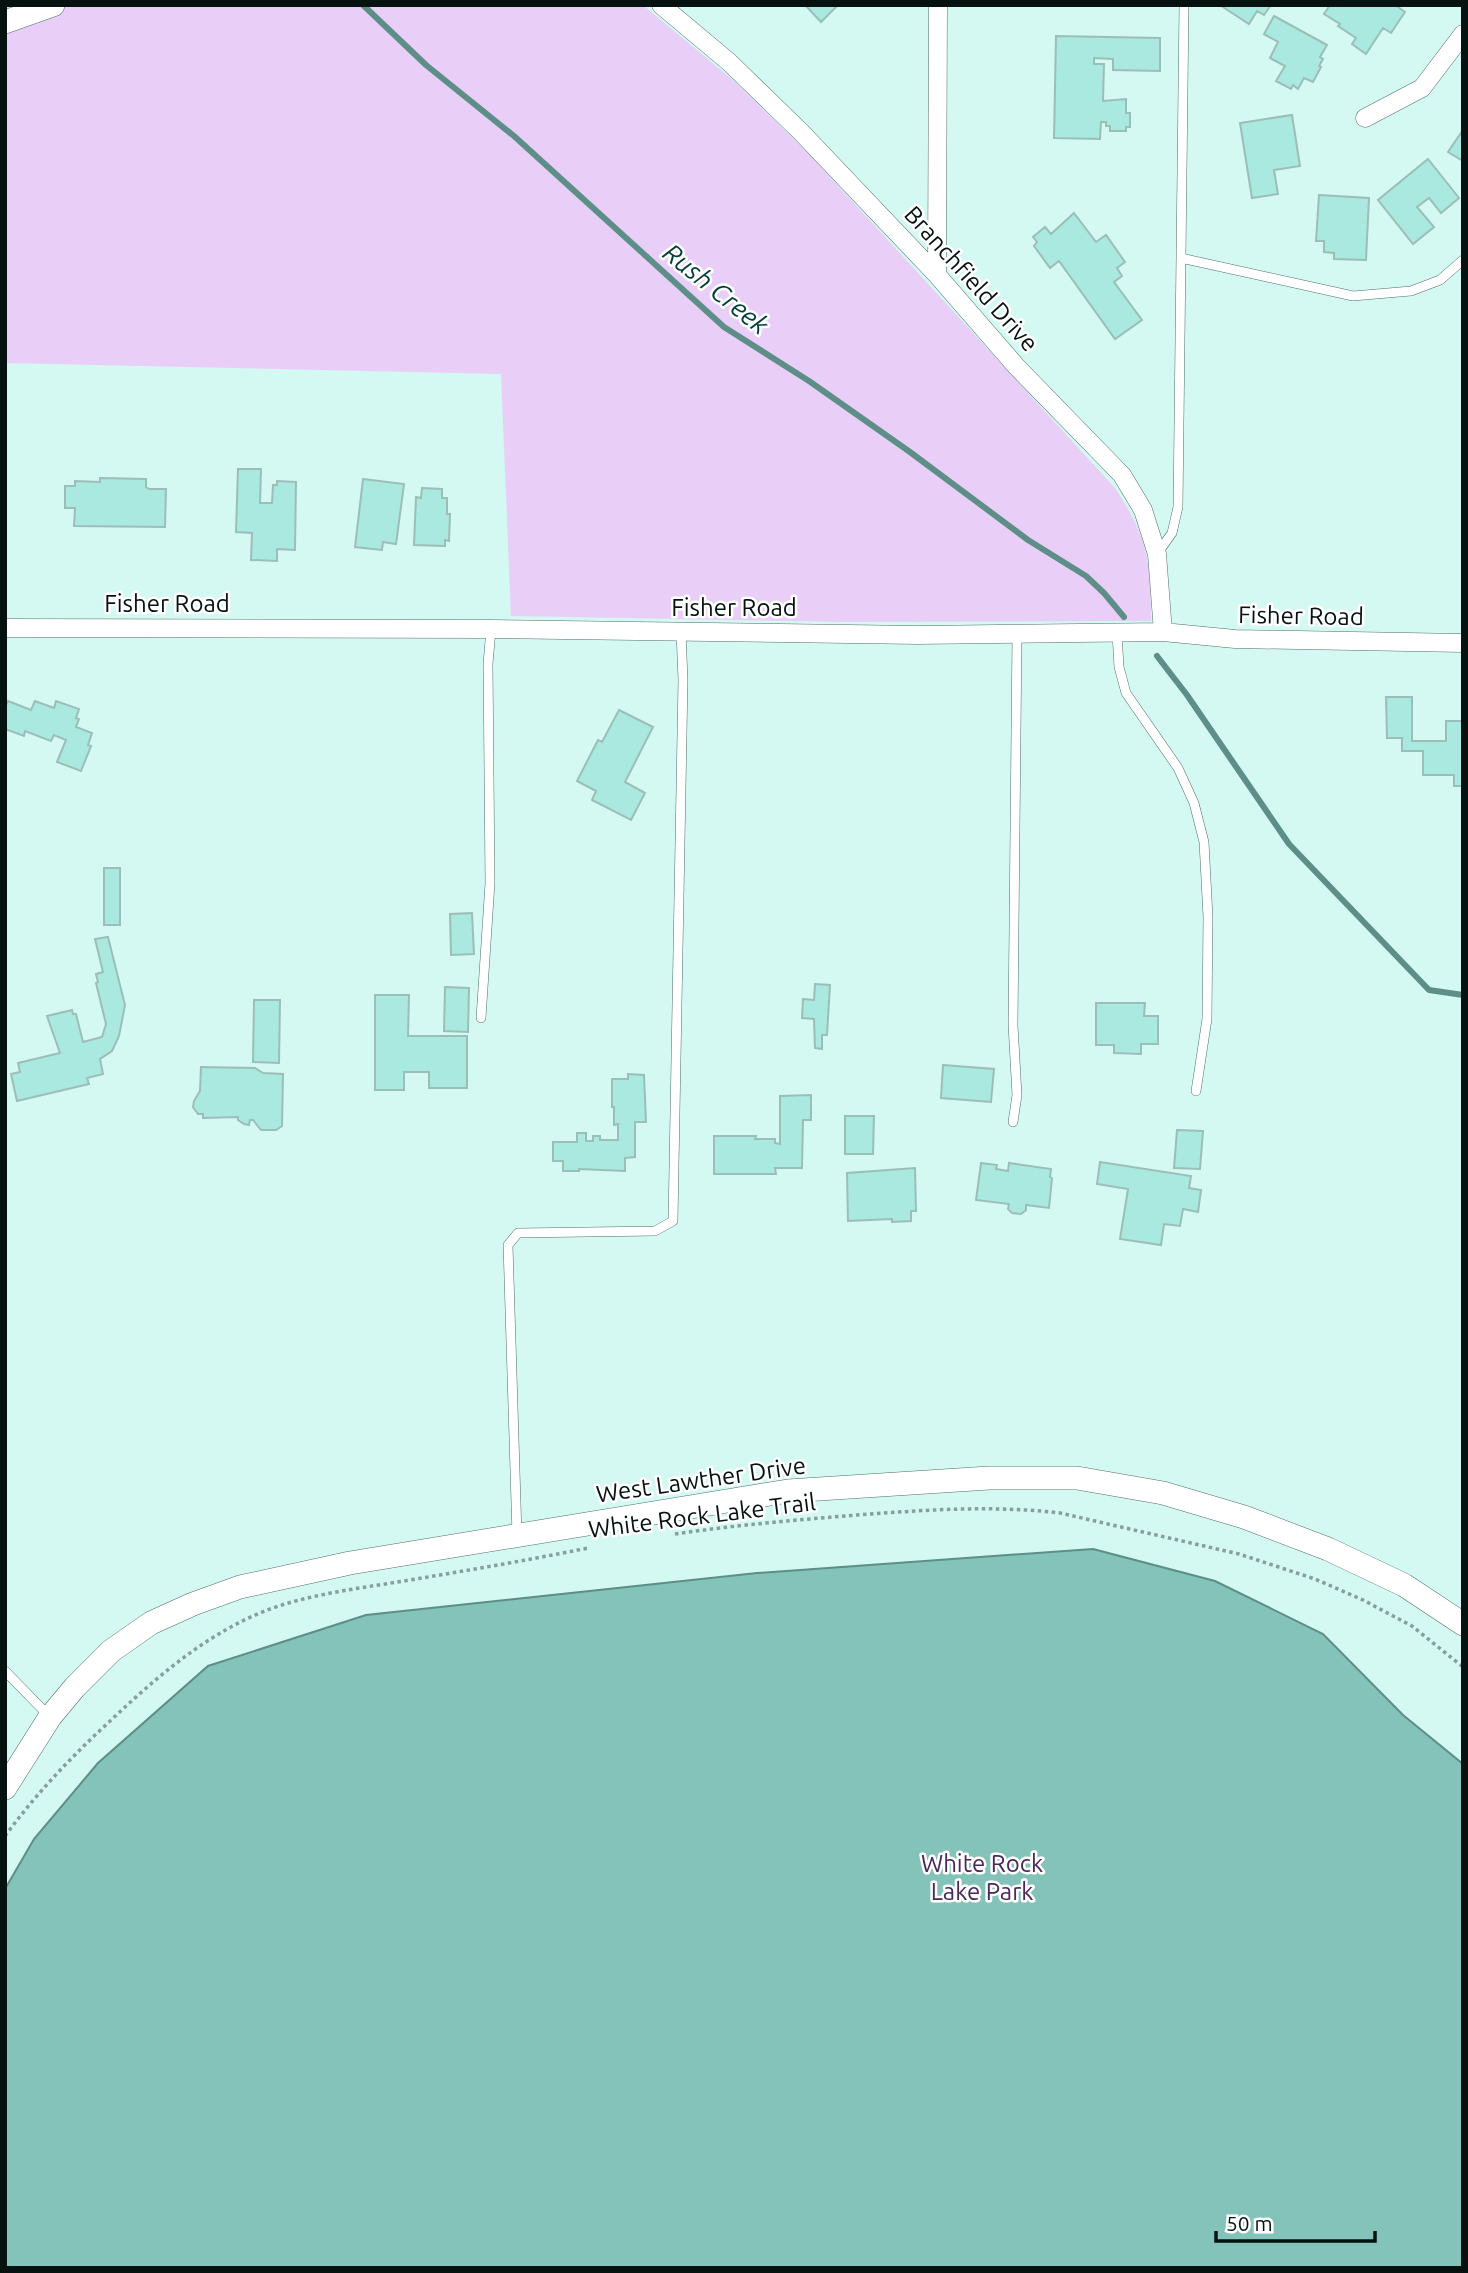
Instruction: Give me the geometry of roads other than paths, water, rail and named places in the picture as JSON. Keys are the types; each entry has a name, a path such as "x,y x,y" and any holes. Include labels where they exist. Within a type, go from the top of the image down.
{"street":[{"path":"5,22 53,5"},
{"path":"937,275 938,5"},
{"name":"Branchfield Drive","path":"668,7 801,132 937,275 1016,366 1122,475 1143,510 1157,554 1163,632"},
{"path":"1365,118 1422,88 1463,34"},
{"name":"Fisher Road","path":"5,628 491,629 1017,635 1163,632 1235,639 1463,643"},
{"name":"West Lawther Drive","path":"5,1788 50,1717 111,1651 151,1623 193,1604 240,1587 350,1563 788,1491 989,1478 1077,1478 1163,1493 1266,1525 1328,1549 1378,1572 1463,1624"}],"lane":[{"path":"1157,554 1172,533 1178,507 1184,5"},
{"path":"1181,258 1353,296 1411,291 1440,280 1463,260"},
{"path":"481,1018 490,883 488,664 491,629"},
{"path":"517,1535 508,1245 518,1233 655,1231 673,1221 681,632"},
{"path":"1117,633 1119,667 1126,693 1178,768 1194,803 1203,842 1208,917 1207,1019 1196,1091"},
{"path":"1013,1122 1017,1095 1013,1012 1017,635"},
{"path":"5,1671 50,1717"}],"water":[{"name":"White Rock Lake Park","path":"1093,1549 1215,1581 1323,1634 1403,1715 1463,1764 1463,2268 5,2268 5,1889 34,1839 98,1763 208,1666 366,1615 757,1573"}],"waterway":[{"name":"Rush Creek","path":"363,5 426,65 514,136 724,327 809,381 1028,540 1086,576 1124,617"},
{"path":"1157,656 1187,695 1289,844 1429,990 1463,995"}]}
